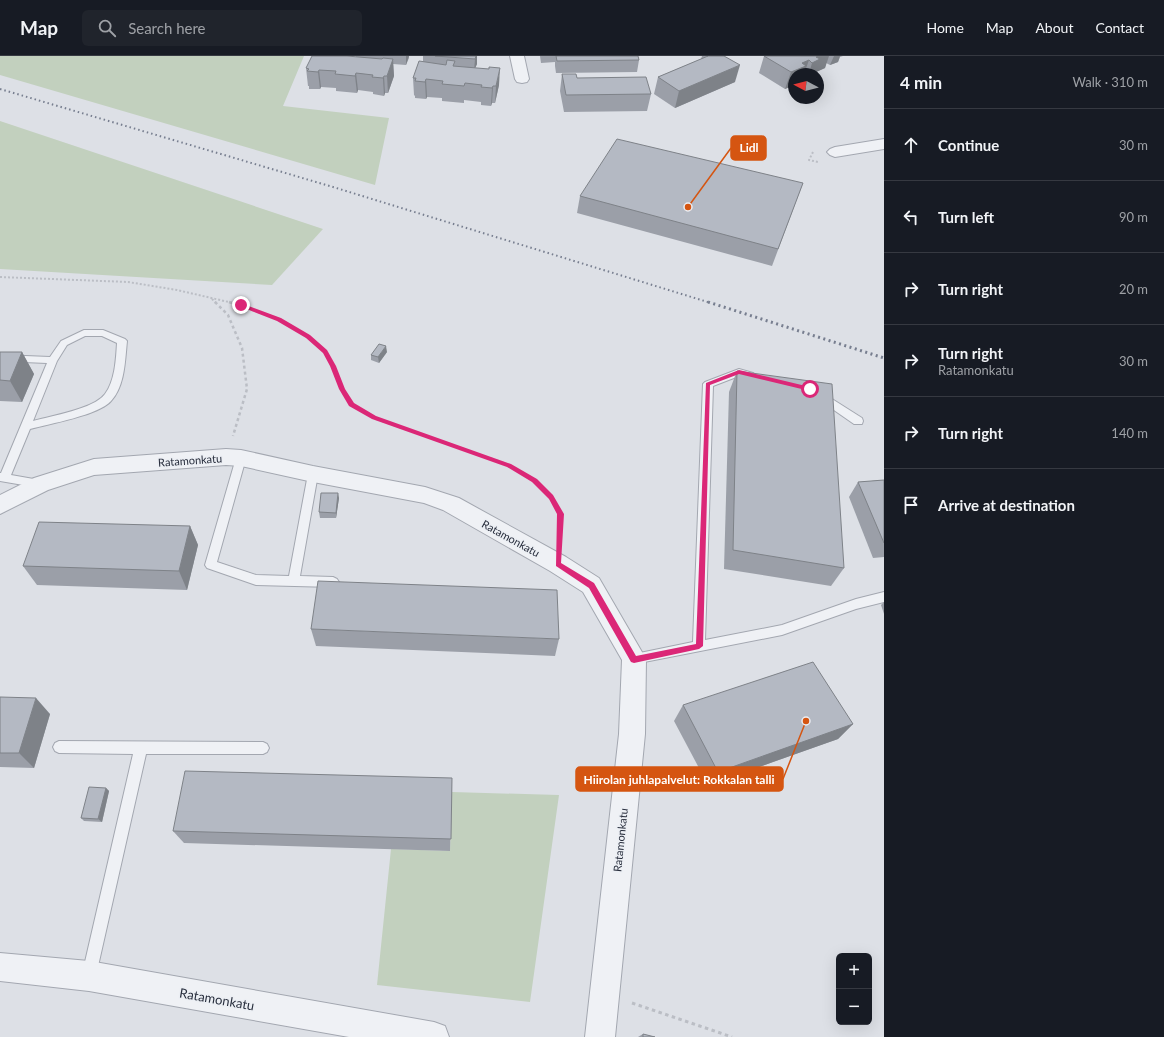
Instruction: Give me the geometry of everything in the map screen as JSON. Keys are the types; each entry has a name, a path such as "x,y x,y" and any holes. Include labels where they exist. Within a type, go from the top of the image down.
{"street":[{"path":"517,56 522,79"},
{"path":"835,152 884,144"},
{"name":"Ratamonkatu","path":"0,505 41,484 94,467 234,458 425,495 451,504 558,564 592,586 634,660 632,734 600,1037"},
{"name":"Ratamonkatu","path":"0,967 89,976 434,1037"}],"lane":[{"path":"26,426 86,410 107,398 116,379 122,341 103,333 84,332 64,343 53,360 3,477 41,484"},
{"path":"0,358 53,360"},
{"path":"699,646 708,384 739,372 760,377"},
{"path":"810,389 858,421"},
{"path":"234,458 211,565 256,580 341,583"},
{"path":"294,581 313,474"},
{"path":"634,660 782,630 856,604 884,597"},
{"path":"59,747 263,748"},
{"path":"89,976 141,748"}],"path":[{"path":"0,276 128,282 177,290 241,305 279,319 308,336 325,351 342,389 352,405 369,415 509,465 534,480 551,497 561,514 558,564"},
{"path":"211,298 228,315 242,348 247,389 234,458"},
{"path":"604,997 627,1002 732,1037"}],"green space":[{"path":"0,56 304,56 283,106 389,118 375,185 0,75"},
{"path":"0,121 323,229 272,285 0,269"},
{"path":"452,792 559,795 530,1002 377,985 391,849 450,851"}],"building":[{"path":"312,56 347,56 393,59 387,76 384,76 383,78 356,73 355,76 335,74 336,71 307,71 309,69 306,68"},
{"path":"435,56 476,56 475,59"},
{"path":"556,56 638,56 639,60 557,61"},
{"path":"708,56 724,56 740,65 679,91 658,77"},
{"path":"764,56 819,56 816,57 820,59 812,63 809,60 802,63 806,66 801,68 788,68 788,70"},
{"path":"447,60 455,61 453,66 489,69 489,67 500,68 496,86 493,86 492,88 465,83 464,86 442,84 443,81 426,79 425,82 415,81 416,78 413,78 419,61 446,65"},
{"path":"562,74 576,74 577,78 646,77 651,94 566,95"},
{"path":"617,139 803,183 778,249 580,196"},
{"path":"379,344 386,346 378,357 371,355"},
{"path":"0,352 22,352 10,381 0,380"},
{"path":"737,371 832,384 844,568 733,550"},
{"path":"884,480 884,543 858,482"},
{"path":"321,493 338,493 336,513 319,512"},
{"path":"39,522 190,526 179,571 23,566"},
{"path":"318,581 557,590 559,639 311,629"},
{"path":"813,662 853,724 718,772 683,705"},
{"path":"0,697 36,698 19,753 0,753"},
{"path":"185,771 452,778 451,839 173,831"},
{"path":"89,787 106,788 98,819 81,818"},
{"path":"643,1034 655,1037 643,1037"}],"railway":[{"path":"0,89 333,187 711,303"},
{"path":"708,302 884,358"}],"place":[{"name":"Lidl","path":"688,207"},
{"name":"Hiirolan juhlapalvelut: Rokkalan talli","path":"806,721"}],"route":[{"path":"241,305 279,319 308,336 325,351 342,389 352,405 374,418 509,465 534,480 551,497 561,514 558,564 592,586 634,660 699,646 708,384 739,372 810,389"}]}
